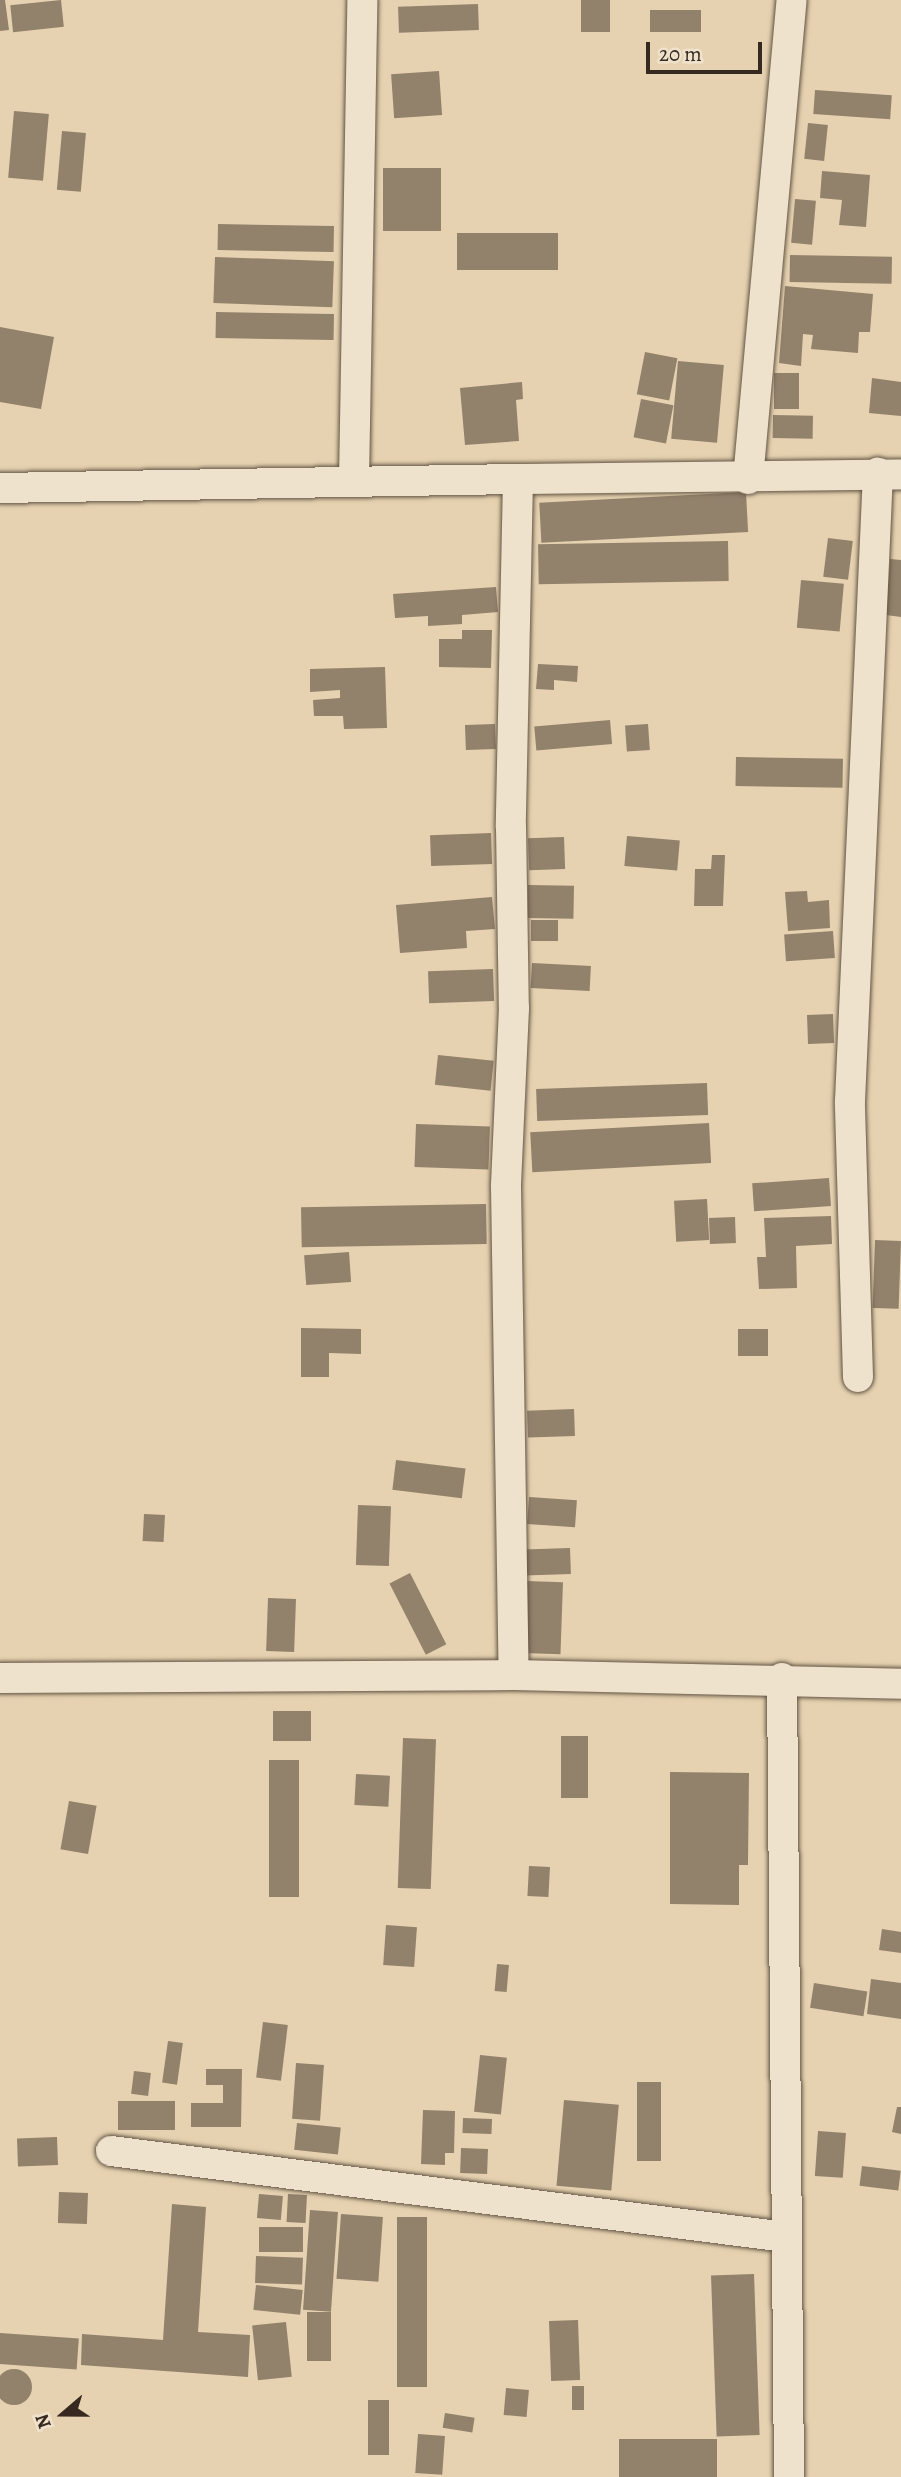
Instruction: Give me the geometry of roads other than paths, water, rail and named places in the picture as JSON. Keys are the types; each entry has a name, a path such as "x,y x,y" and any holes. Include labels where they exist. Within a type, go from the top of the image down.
{"street":[{"path":"354,481 362,0"},
{"path":"748,479 792,0"},
{"path":"0,488 354,481 748,479 890,474 850,1101 858,1377"},
{"path":"514,1675 506,1187 514,1007 511,827 518,480"},
{"path":"0,1678 514,1675 782,1678 901,1684"},
{"path":"782,1678 789,2477"},
{"path":"111,2151 785,2237"}]}
